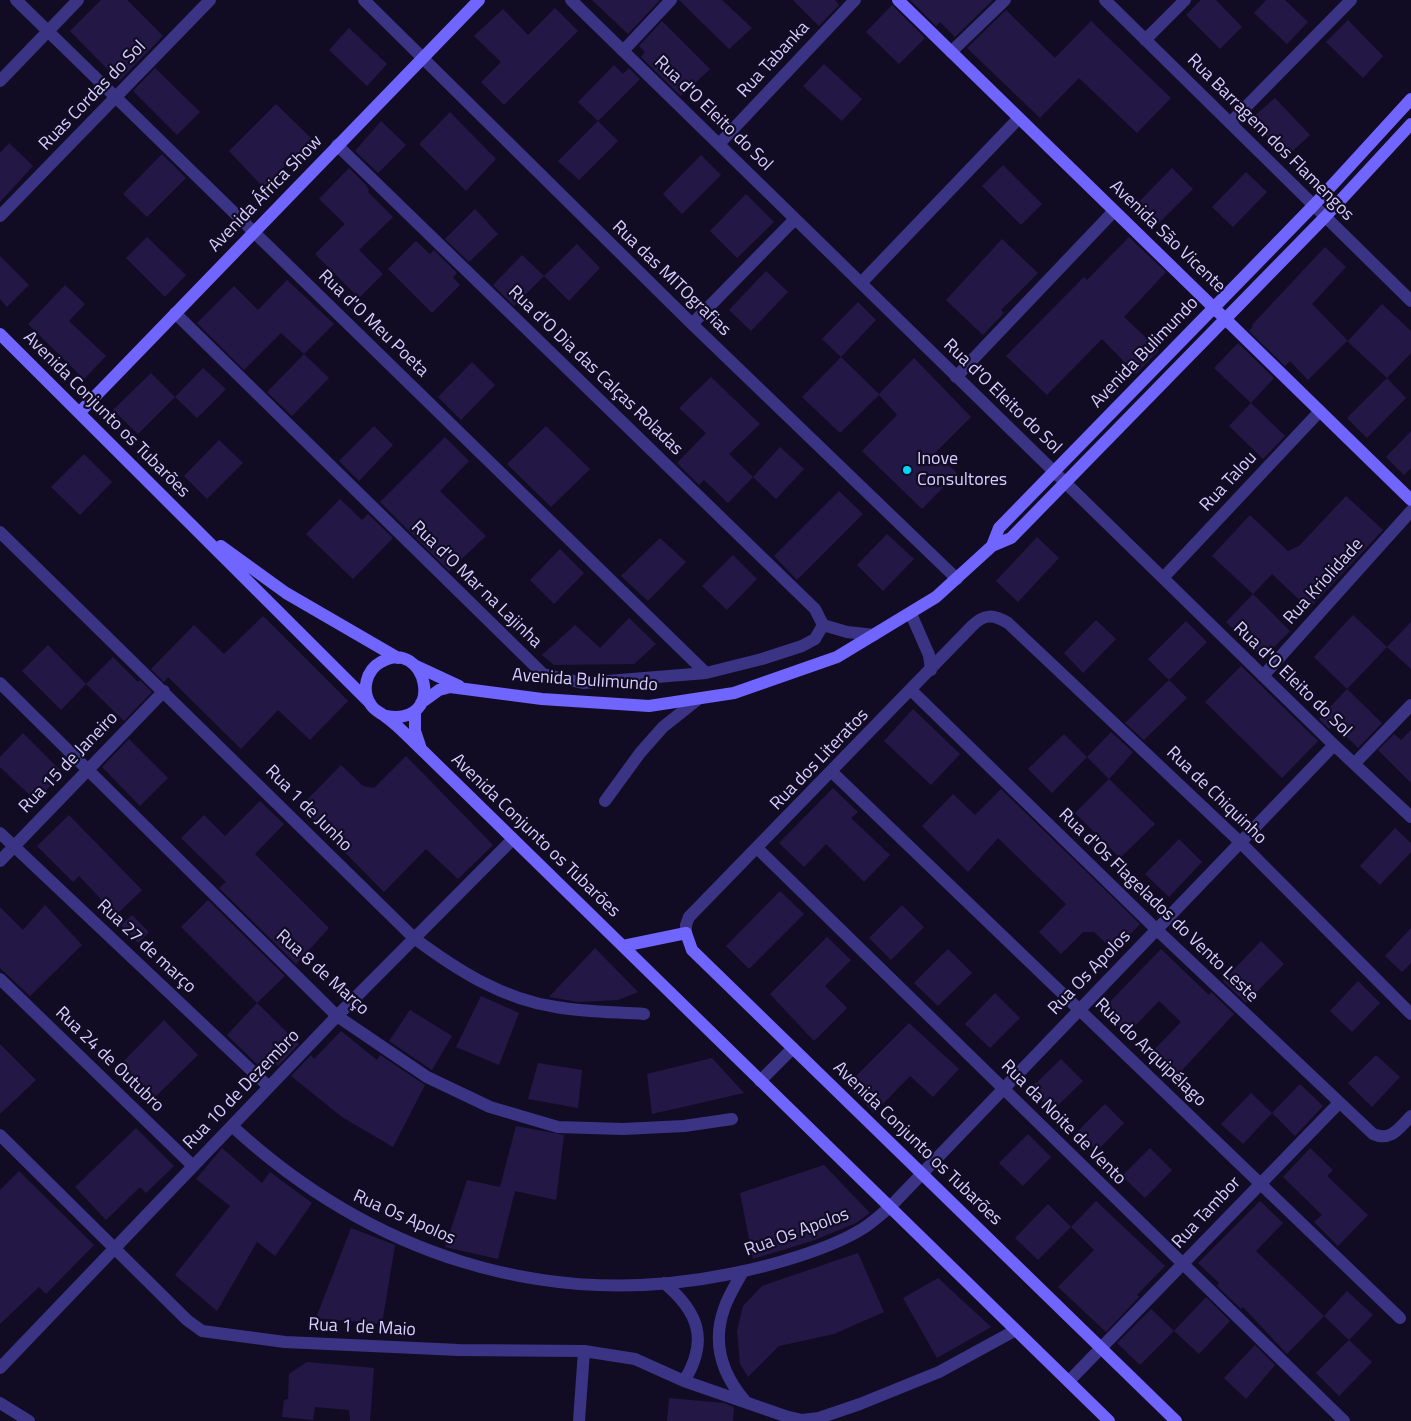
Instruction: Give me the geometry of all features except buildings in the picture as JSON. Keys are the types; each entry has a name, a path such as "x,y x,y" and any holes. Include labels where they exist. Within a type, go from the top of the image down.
{"street":[{"name":"Rua d'O Meu Poeta","path":"16,0 706,673"},
{"path":"0,81 78,0"},
{"name":"Ruas Cordas do Sol","path":"0,216 210,0"},
{"name":"Rua das MITOgrafias","path":"364,0 692,324 957,579"},
{"name":"Avenida África Show","path":"79,413 479,0"},
{"name":"Rua d'O Eleito do Sol","path":"571,0 1263,676 1411,817"},
{"path":"623,51 671,0"},
{"name":"Rua Tabanka","path":"719,144 855,0"},
{"name":"Avenida São Vicente","path":"898,0 1411,500"},
{"path":"951,52 1005,0"},
{"name":"Rua Barragem dos Flamengos","path":"1105,0 1411,301"},
{"path":"1145,40 1185,0"},
{"path":"1230,124 1351,0"},
{"name":"Avenida Bulimundo","path":"992,546 999,528 1314,205 1411,99"},
{"path":"860,283 1019,118"},
{"name":"Avenida Bulimundo","path":"462,687 542,699 650,706 734,694 836,657 912,614 957,579 992,546 1011,538 1410,128"},
{"name":"Rua d'O Dia das Calças Roladas","path":"338,145 814,609 823,625"},
{"path":"956,377 1114,211"},
{"path":"692,324 795,219"},
{"name":"Rua d'O Mar na Lajinha","path":"175,313 544,674 583,683 706,673 762,659 802,646 815,639 823,625"},
{"name":"Avenida Conjunto os Tubarões","path":"0,334 186,520"},
{"name":"Rua Talou","path":"1163,578 1320,411"},
{"name":"Rua Kriolidade","path":"1263,676 1411,511"},
{"path":"186,520 286,593 398,658 462,687"},
{"path":"186,520 371,704 386,716 396,718 418,707 439,690 462,687"},
{"name":"Rua 1 de Junho","path":"0,532 164,690 414,938 451,966 508,995 556,1007 644,1014"},
{"path":"912,614 929,655 931,670"},
{"name":"Rua dos Literatos","path":"686,933 689,917 912,691 979,619 988,615"},
{"name":"Rua de Chiquinho","path":"988,615 998,617 1008,623 1240,842 1411,1014"},
{"path":"823,625 847,632 874,635"},
{"path":"371,704 366,686 373,669 380,662 398,658"},
{"path":"416,666 425,684 418,707 415,731 422,751"},
{"name":"Rua 8 de Março","path":"0,684 338,1016 427,1077 490,1107 558,1126 623,1129 675,1127 732,1119"},
{"name":"Rua 15 de Janeiro","path":"0,861 164,690"},
{"name":"Rua d'Os Flagelados do Vento Leste","path":"912,691 1156,929 1372,1134 1385,1138 1395,1132 1411,1116"},
{"path":"605,801 640,753 663,727 697,700"},
{"path":"1356,763 1411,705"},
{"name":"Avenida Conjunto os Tubarões","path":"386,716 1109,1421"},
{"name":"Rua Os Apolos","path":"232,1126 283,1170 318,1195 369,1225 431,1252 496,1271 529,1278 596,1285 664,1283 743,1271 791,1258 861,1229 889,1208 1334,745"},
{"name":"Rua do Arquipélago","path":"832,772 1400,1318"},
{"name":"Rua 27 de março","path":"0,833 269,1087"},
{"name":"Rua 10 de Dezembro","path":"0,1368 269,1087 513,839"},
{"name":"Rua da Noite de Vento","path":"758,849 1004,1088 1182,1265 1344,1421"},
{"path":"623,946 686,933"},
{"name":"Avenida Conjunto os Tubarões","path":"686,933 692,950 1176,1421"},
{"name":"Rua 24 de Outubro","path":"0,979 193,1166"},
{"path":"760,1081 793,1048"},
{"name":"Rua Tambor","path":"1069,1381 1339,1103"},
{"name":"Rua 1 de Maio","path":"0,1135 187,1320 202,1331 294,1343 459,1350 584,1351 635,1359 684,1381 788,1419 802,1420 819,1418 860,1404 939,1372 1016,1330"},
{"path":"743,1271 724,1308 719,1328 718,1348 723,1369 733,1387 747,1403"},
{"path":"664,1283 689,1308 696,1322 698,1337 697,1353 692,1368 684,1381"},
{"path":"580,1421 584,1351"},
{"path":"0,1402 29,1421"}],"place":[{"name":"Inove Consultores","path":"907,470"}]}
